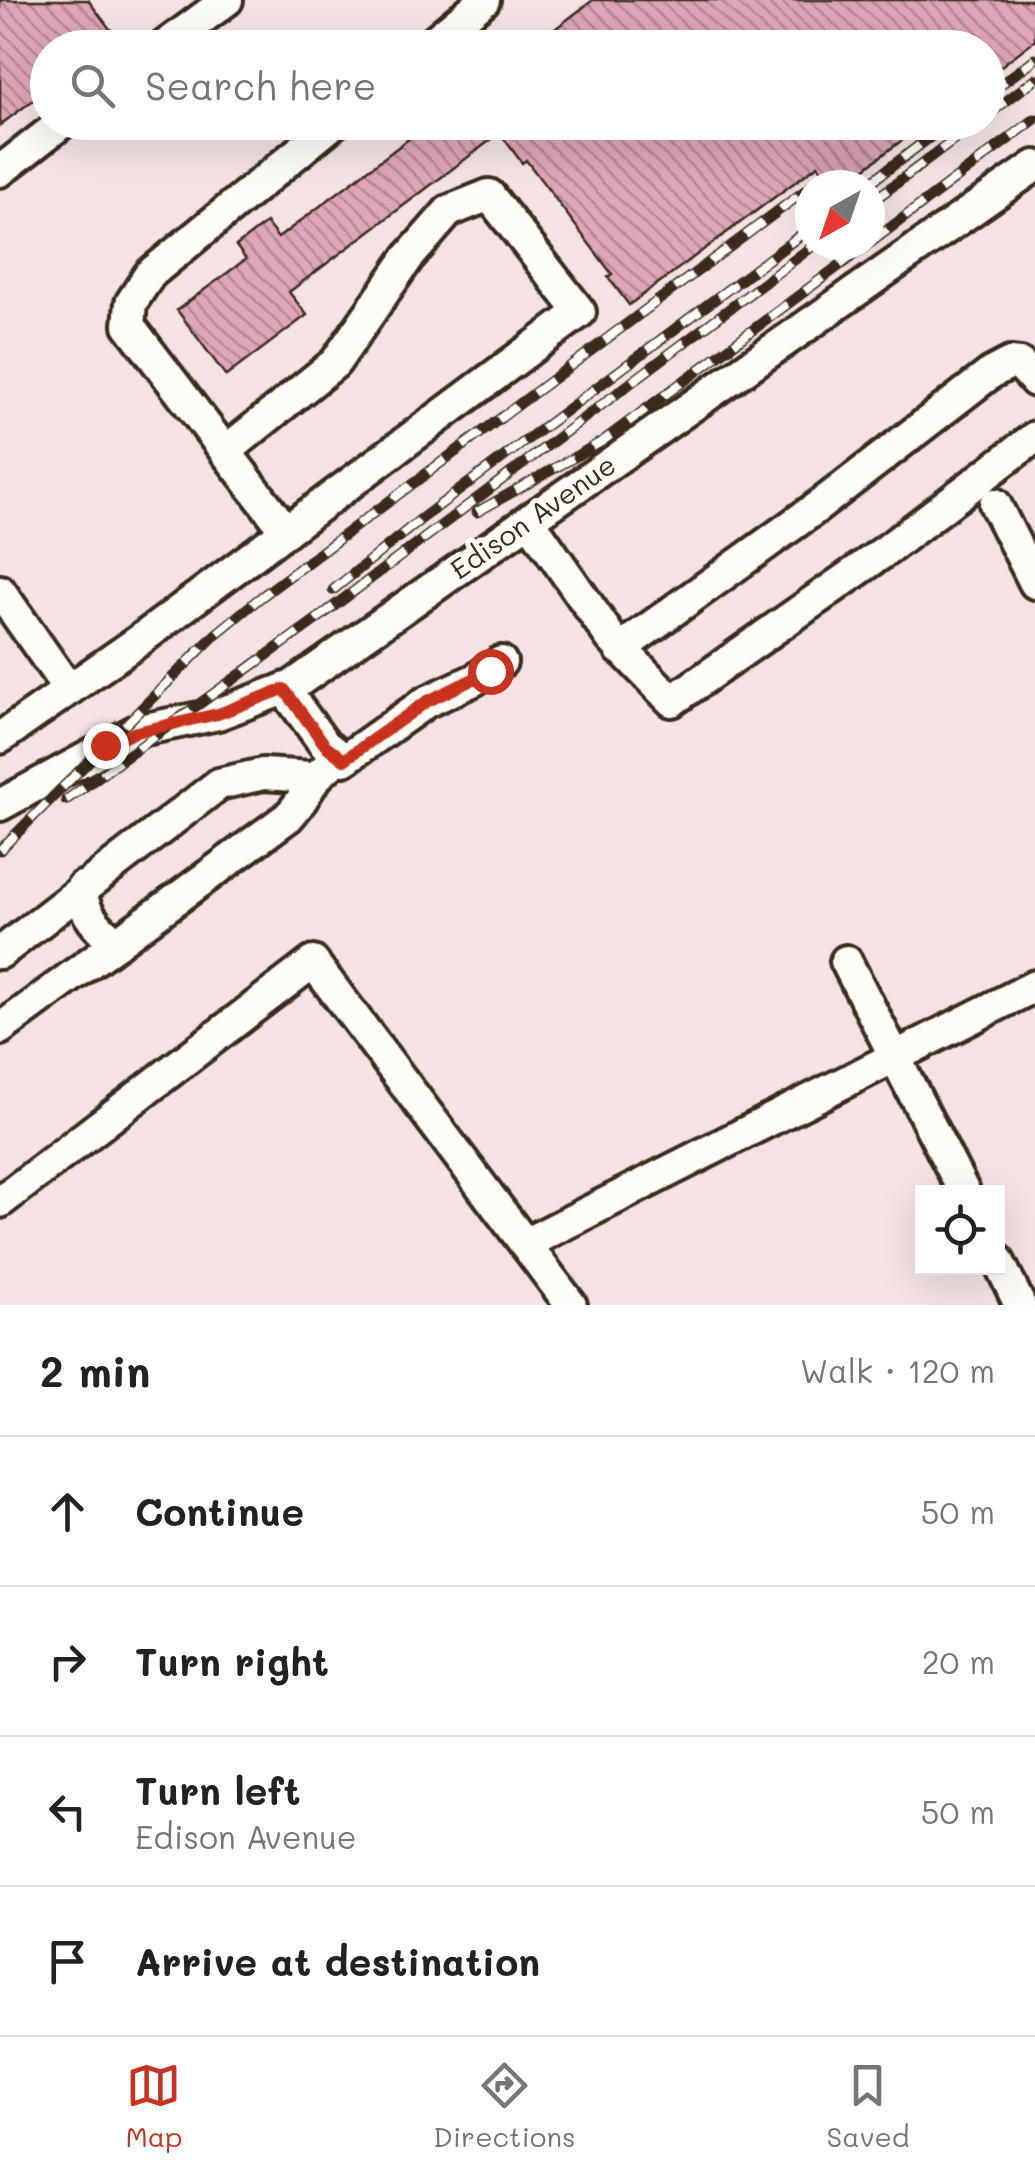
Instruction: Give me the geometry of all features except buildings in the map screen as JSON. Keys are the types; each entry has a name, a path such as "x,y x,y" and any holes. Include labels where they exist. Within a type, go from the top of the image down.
{"street":[{"path":"186,30 227,0"},
{"path":"448,30 484,0"},
{"path":"0,171 40,140"},
{"path":"286,530 129,324 130,303 150,274 313,140"},
{"name":"Edison Avenue","path":"0,805 136,732 218,714 284,689 1035,166"},
{"path":"0,738 580,312 489,195 450,211 408,258 335,363 226,452"},
{"path":"620,650 820,505 991,373 1010,363 1020,364 1035,381"},
{"path":"529,520 620,650 672,701 888,550 1035,437"},
{"path":"995,504 1035,583"},
{"path":"0,591 68,690"},
{"path":"0,1029 288,817 300,804 312,777 338,759 350,758 426,702 474,680 501,662"},
{"path":"284,689 338,759"},
{"path":"0,953 219,784 263,774 312,777"},
{"path":"82,887 93,921 117,943"},
{"path":"846,961 960,1185"},
{"path":"0,1202 313,962 570,1305"},
{"path":"525,1244 1035,986"},
{"path":"1005,1274 1020,1305"}],"railway":[{"path":"1005,81 1035,59"},
{"path":"1005,102 1035,79"},
{"path":"885,232 1035,119"},
{"path":"885,171 926,140"},
{"path":"885,192 954,140"},
{"path":"0,850 216,634 261,597 795,198"},
{"path":"333,590 421,519 795,239"},
{"path":"66,800 313,622 795,259"},
{"path":"477,512 603,441 847,260"}],"route":[{"path":"105,745 136,732 218,714 284,689 325,745 344,760 426,702 490,671"}]}
